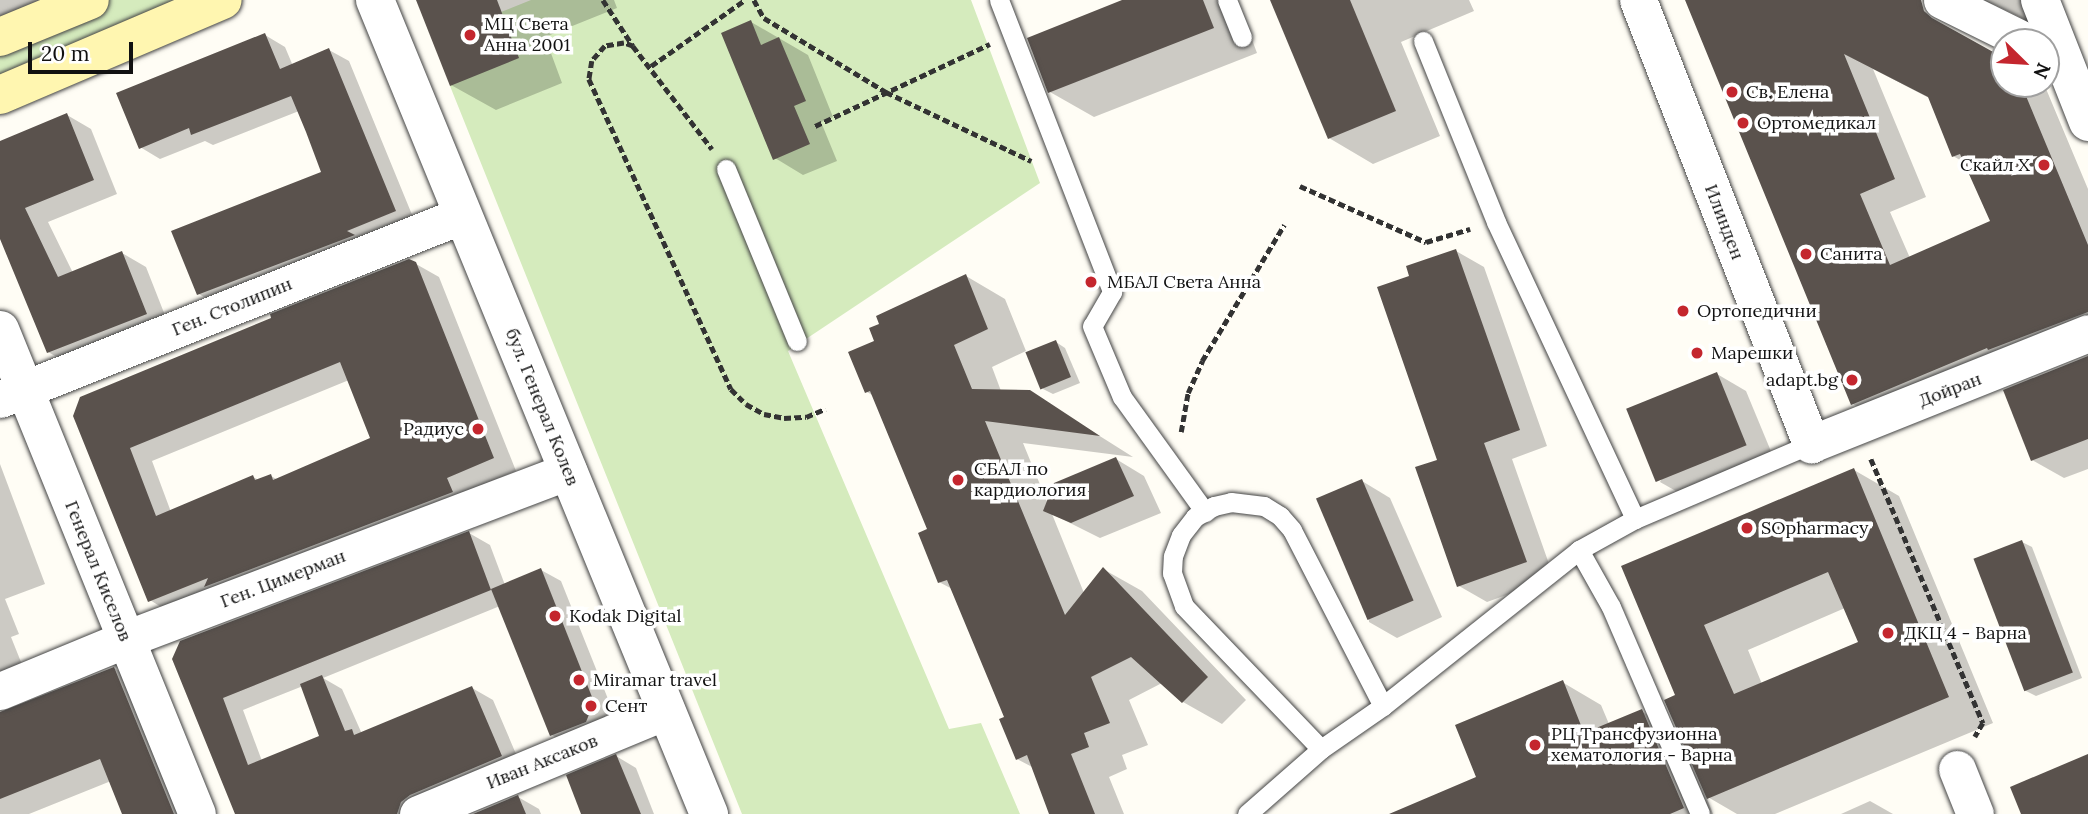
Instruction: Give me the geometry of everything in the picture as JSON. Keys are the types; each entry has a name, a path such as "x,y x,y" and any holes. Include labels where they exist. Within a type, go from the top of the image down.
{"main road":[{"path":"0,37 90,0"},
{"path":"0,95 223,0"}],"street":[{"name":"бул. Генерал Колев","path":"375,0 709,814"},
{"name":"Илинден","path":"1638,0 1811,444"},
{"path":"1942,0 1999,28"},
{"path":"2040,0 2048,28"},
{"path":"2060,66 2088,122"},
{"name":"Ген. Столипин","path":"12,394 463,215"},
{"name":"Генерал Киселов","path":"0,329 12,394 126,639 197,814"},
{"name":"Дойран","path":"1811,444 2088,333"},
{"name":"Ген. Цимерман","path":"0,691 126,639 568,471"},
{"name":"Иван Аксаков","path":"418,814 666,711"},
{"path":"1956,769 1975,814"}],"lane":[{"path":"999,0 1112,292 1092,326 1122,397 1205,512"},
{"path":"1227,0 1242,37"},
{"path":"1423,41 1496,222 1635,519"},
{"path":"726,169 797,341"},
{"path":"1247,814 1321,749 1383,706 1579,550 1635,519 1811,444"},
{"path":"1321,749 1184,606 1176,591 1173,556 1181,535 1195,517 1231,502 1248,502 1280,516 1292,530 1383,706"},
{"path":"1579,550 1611,607 1700,814"}],"path":[{"path":"603,0 633,46 651,66 726,169"},
{"path":"651,66 745,0"},
{"path":"754,0 764,18 886,92 1069,179"},
{"path":"815,126 1013,33"},
{"path":"633,46 624,43 605,46 592,61 589,79 731,389 746,404 764,414 785,418 806,417 825,409"},
{"path":"1300,186 1426,242 1496,222"},
{"path":"1190,491 1181,433 1188,393 1202,361 1284,225"},
{"path":"1857,426 1983,723 1956,769"}],"green space":[{"path":"90,0 226,0 0,95 0,37"},
{"path":"531,0 971,0 1040,183 788,351 949,729 981,723 1020,814 742,814 450,86 501,12"}],"building":[{"name":"МЦ Света Анна 2001","path":"416,0 497,0 519,58 450,86"},
{"path":"1122,0 1203,0 1214,28 1048,93 1027,38"},
{"path":"1270,0 1350,0 1396,111 1328,139"},
{"path":"1685,0 1921,0 1924,11 1932,18 1990,50 1990,98 2027,98 2088,245 2088,312 1988,350 1987,348 1851,405","holes":["1844,54 1928,97 1952,157 1960,154 1990,221 1890,265 1860,194 1895,179"]},
{"path":"751,20 761,45 779,37 806,101 794,106 810,144 773,160 721,33"},
{"path":"265,33 280,69 329,48 396,211 347,231 355,235 197,295 171,231 321,172 306,132 291,96 191,135 189,128 139,149 116,93"},
{"path":"67,113 94,180 25,208 58,277 122,251 147,314 47,353 0,239 0,141"},
{"path":"1456,249 1520,430 1484,443 1527,562 1457,587 1415,467 1437,460 1377,287 1409,276 1406,266"},
{"path":"409,259 416,262 494,458 447,478 453,492 204,587 208,578 148,602 73,416 80,397 271,318 270,314","holes":["340,362 370,438 273,480 271,474 255,480 253,475 156,516 130,448"]},
{"name":"СБАЛ по кардиология","path":"966,274 988,329 954,345 972,389 1030,390 1100,436 985,421 1065,615 1103,567 1208,677 1182,703 1131,657 1091,677 1110,723 1084,733 1089,747 1071,754 1095,814 1049,814 1027,755 1016,760 999,719 1004,717 947,580 938,583 918,533 927,529 870,391 865,393 848,352 874,341 869,328 879,324 876,316"},
{"path":"1056,340 1071,377 1040,389 1025,352"},
{"path":"2088,356 2088,439 2031,461 2003,390"},
{"path":"1717,372 1747,445 1656,482 1626,409"},
{"path":"1116,457 1134,496 1071,523 1043,511 1054,483"},
{"name":"ДКЦ 4 - Варна","path":"1854,468 1949,697 1707,799 1664,700 1675,695 1621,566","holes":["1828,572 1858,642 1734,694 1704,625"]},
{"path":"1362,479 1414,601 1368,620 1316,499"},
{"path":"469,531 491,590 223,698 248,765 319,736 300,684 322,675 345,731 352,729 354,735 472,686 502,756 410,795 401,802 397,814 235,814 172,659 180,641"},
{"path":"2022,540 2073,673 2024,691 1973,559"},
{"path":"541,568 594,702 586,722 550,736 491,589"},
{"path":"114,667 174,814 122,814 100,759 0,799 0,712"},
{"path":"1563,680 1584,733 1642,709 1684,808 1670,814 1389,814 1476,777 1455,725"},
{"path":"616,754 641,814 581,814 566,775"},
{"path":"2088,754 2088,814 2021,814 2010,787"},
{"path":"518,795 526,814 473,814"}],"place":[{"name":"МЦ Света Анна 2001","path":"470,35"},
{"name":"Св. Елена","path":"1732,92"},
{"name":"Ортомедикал","path":"1743,123"},
{"name":"Скайл Х","path":"2044,165"},
{"name":"Санита","path":"1806,254"},
{"name":"МБАЛ Света Анна","path":"1091,282"},
{"name":"Ортопедични","path":"1683,311"},
{"name":"Марешки","path":"1697,353"},
{"name":"adapt.bg","path":"1852,380"},
{"name":"Радиус","path":"478,429"},
{"name":"СБАЛ по кардиология","path":"958,480"},
{"name":"SOpharmacy","path":"1747,528"},
{"name":"Kodak Digital","path":"555,616"},
{"name":"ДКЦ 4 - Варна","path":"1888,633"},
{"name":"Miramar travel","path":"579,680"},
{"name":"Сент","path":"591,706"},
{"name":"РЦ Трансфузионна хематология - Варна","path":"1535,745"}]}
